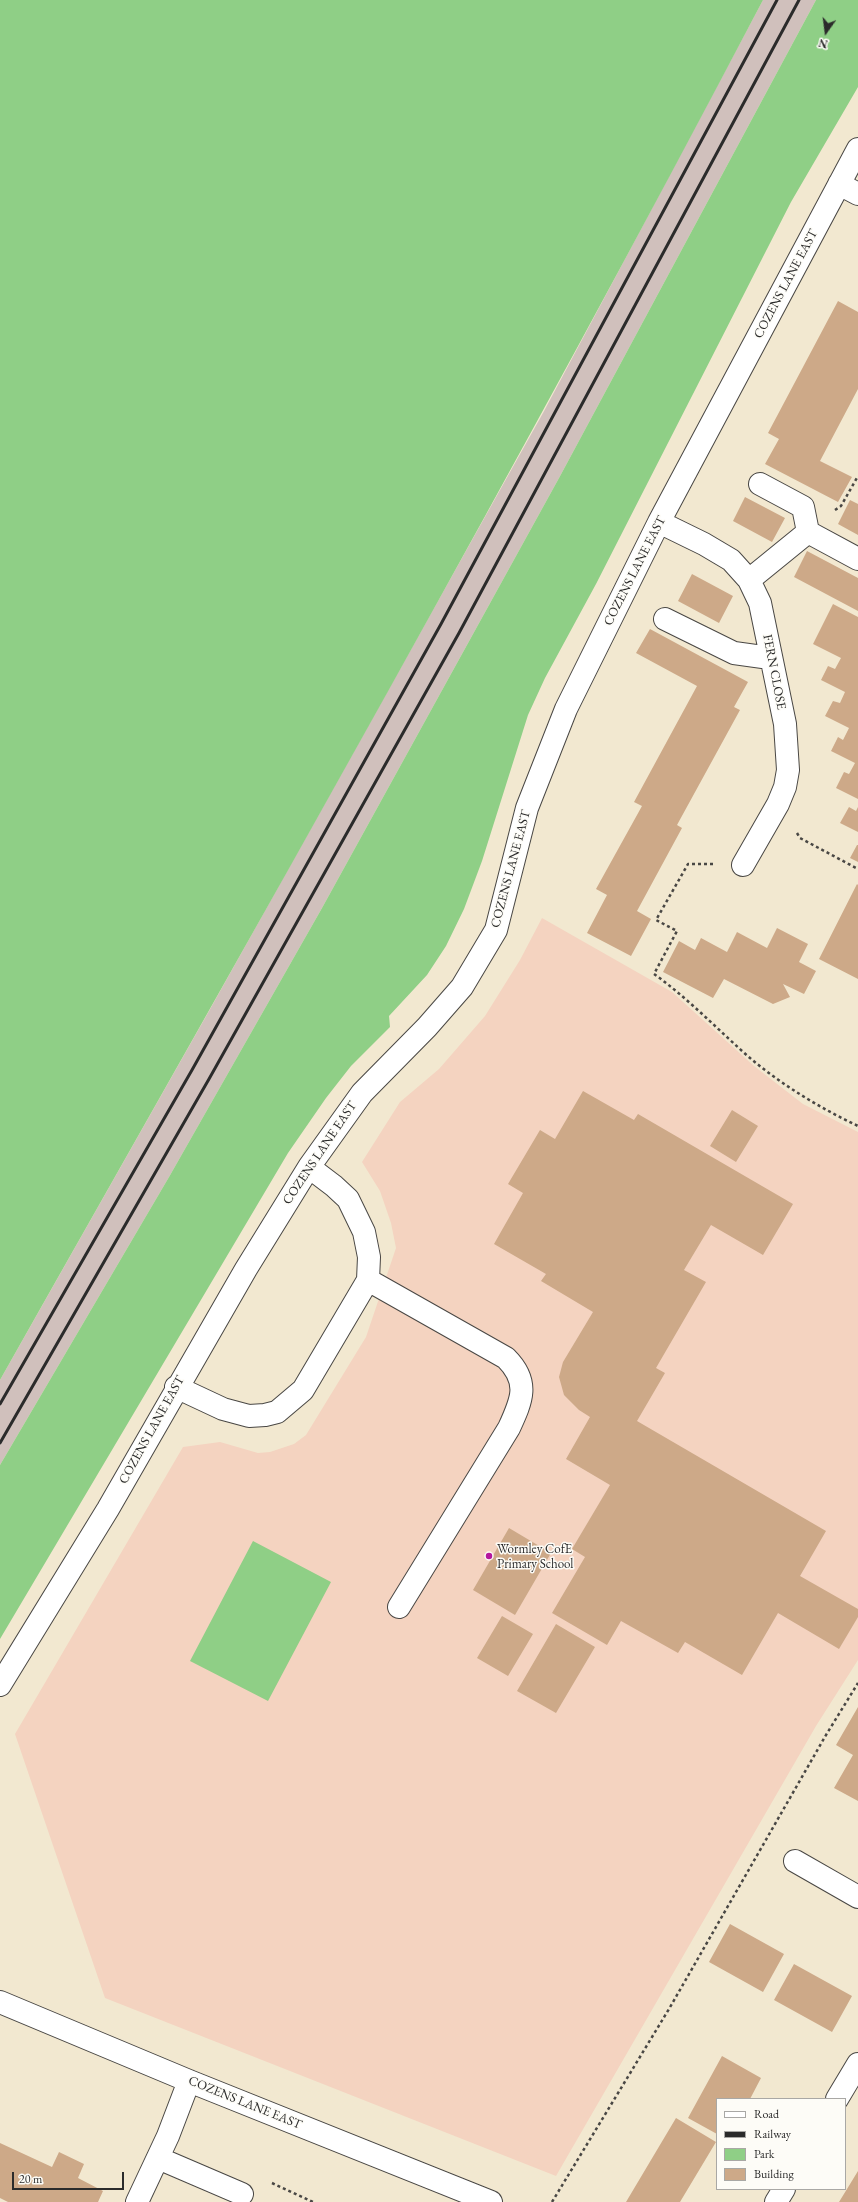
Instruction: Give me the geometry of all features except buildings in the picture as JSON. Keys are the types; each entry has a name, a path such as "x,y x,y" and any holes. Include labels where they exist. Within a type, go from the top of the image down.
{"street":[{"name":"COZENS LANE EAST","path":"0,1685 108,1509 176,1387 309,1167 362,1093 427,1027 462,987 496,930 527,808 566,709 659,522 858,149"},
{"path":"839,184 858,194"},
{"path":"760,484 803,507 808,532"},
{"name":"FERN CLOSE","path":"659,522 704,544 731,560 749,580 760,603 770,658 785,724 788,770 785,787 778,804 743,865"},
{"path":"808,532 858,559"},
{"path":"749,580 808,532"},
{"path":"665,619 734,654 770,658"},
{"path":"176,1387 223,1410 249,1416 265,1415 277,1412 303,1390 368,1280 369,1257 364,1232 348,1199 309,1167"},
{"path":"368,1280 506,1358 516,1368 522,1386 520,1406 509,1428 399,1607"},
{"path":"795,1861 858,1897"},
{"name":"COZENS LANE EAST","path":"0,2002 189,2081 491,2202"},
{"path":"838,2098 858,2064"},
{"path":"137,2202 158,2158 189,2081"},
{"path":"158,2158 242,2194"},
{"path":"776,2202 783,2190"}],"path":[{"path":"778,804 800,838 858,869"},
{"path":"743,865 688,864 656,920 677,931 654,974 677,990 751,1059 805,1097 858,1126"},
{"path":"552,2202 673,2002 826,1735 858,1683"}],"shaded area":[{"path":"763,0 816,0 559,478 322,908 169,1177 0,1465 0,1380 209,1011 543,413"},
{"name":"Wormley CofE Primary School","path":"542,918 672,992 754,1066 803,1104 858,1132 858,1660 816,1726 556,2176 105,1998 15,1734 183,1447 220,1442 258,1453 270,1452 294,1444 306,1435 366,1337 396,1248 391,1223 380,1191 362,1162 400,1102 439,1069 485,1016 520,960"}],"green space":[{"path":"0,0 763,0 671,174 483,520 291,865 0,1380"},
{"path":"816,0 858,0 858,87 791,202 596,584 545,678 528,715 482,861 464,909 446,946 427,975 389,1016 390,1027 351,1066 326,1098 288,1153 0,1639 0,1465 169,1177 322,908 559,478"},
{"path":"253,1541 331,1582 268,1701 190,1661"}],"railway":[{"path":"0,1404 192,1070 441,624 777,0"},
{"path":"0,1443 209,1079 459,633 799,0"}],"place":[{"name":"Wormley CofE Primary School","path":"489,1556"}]}
